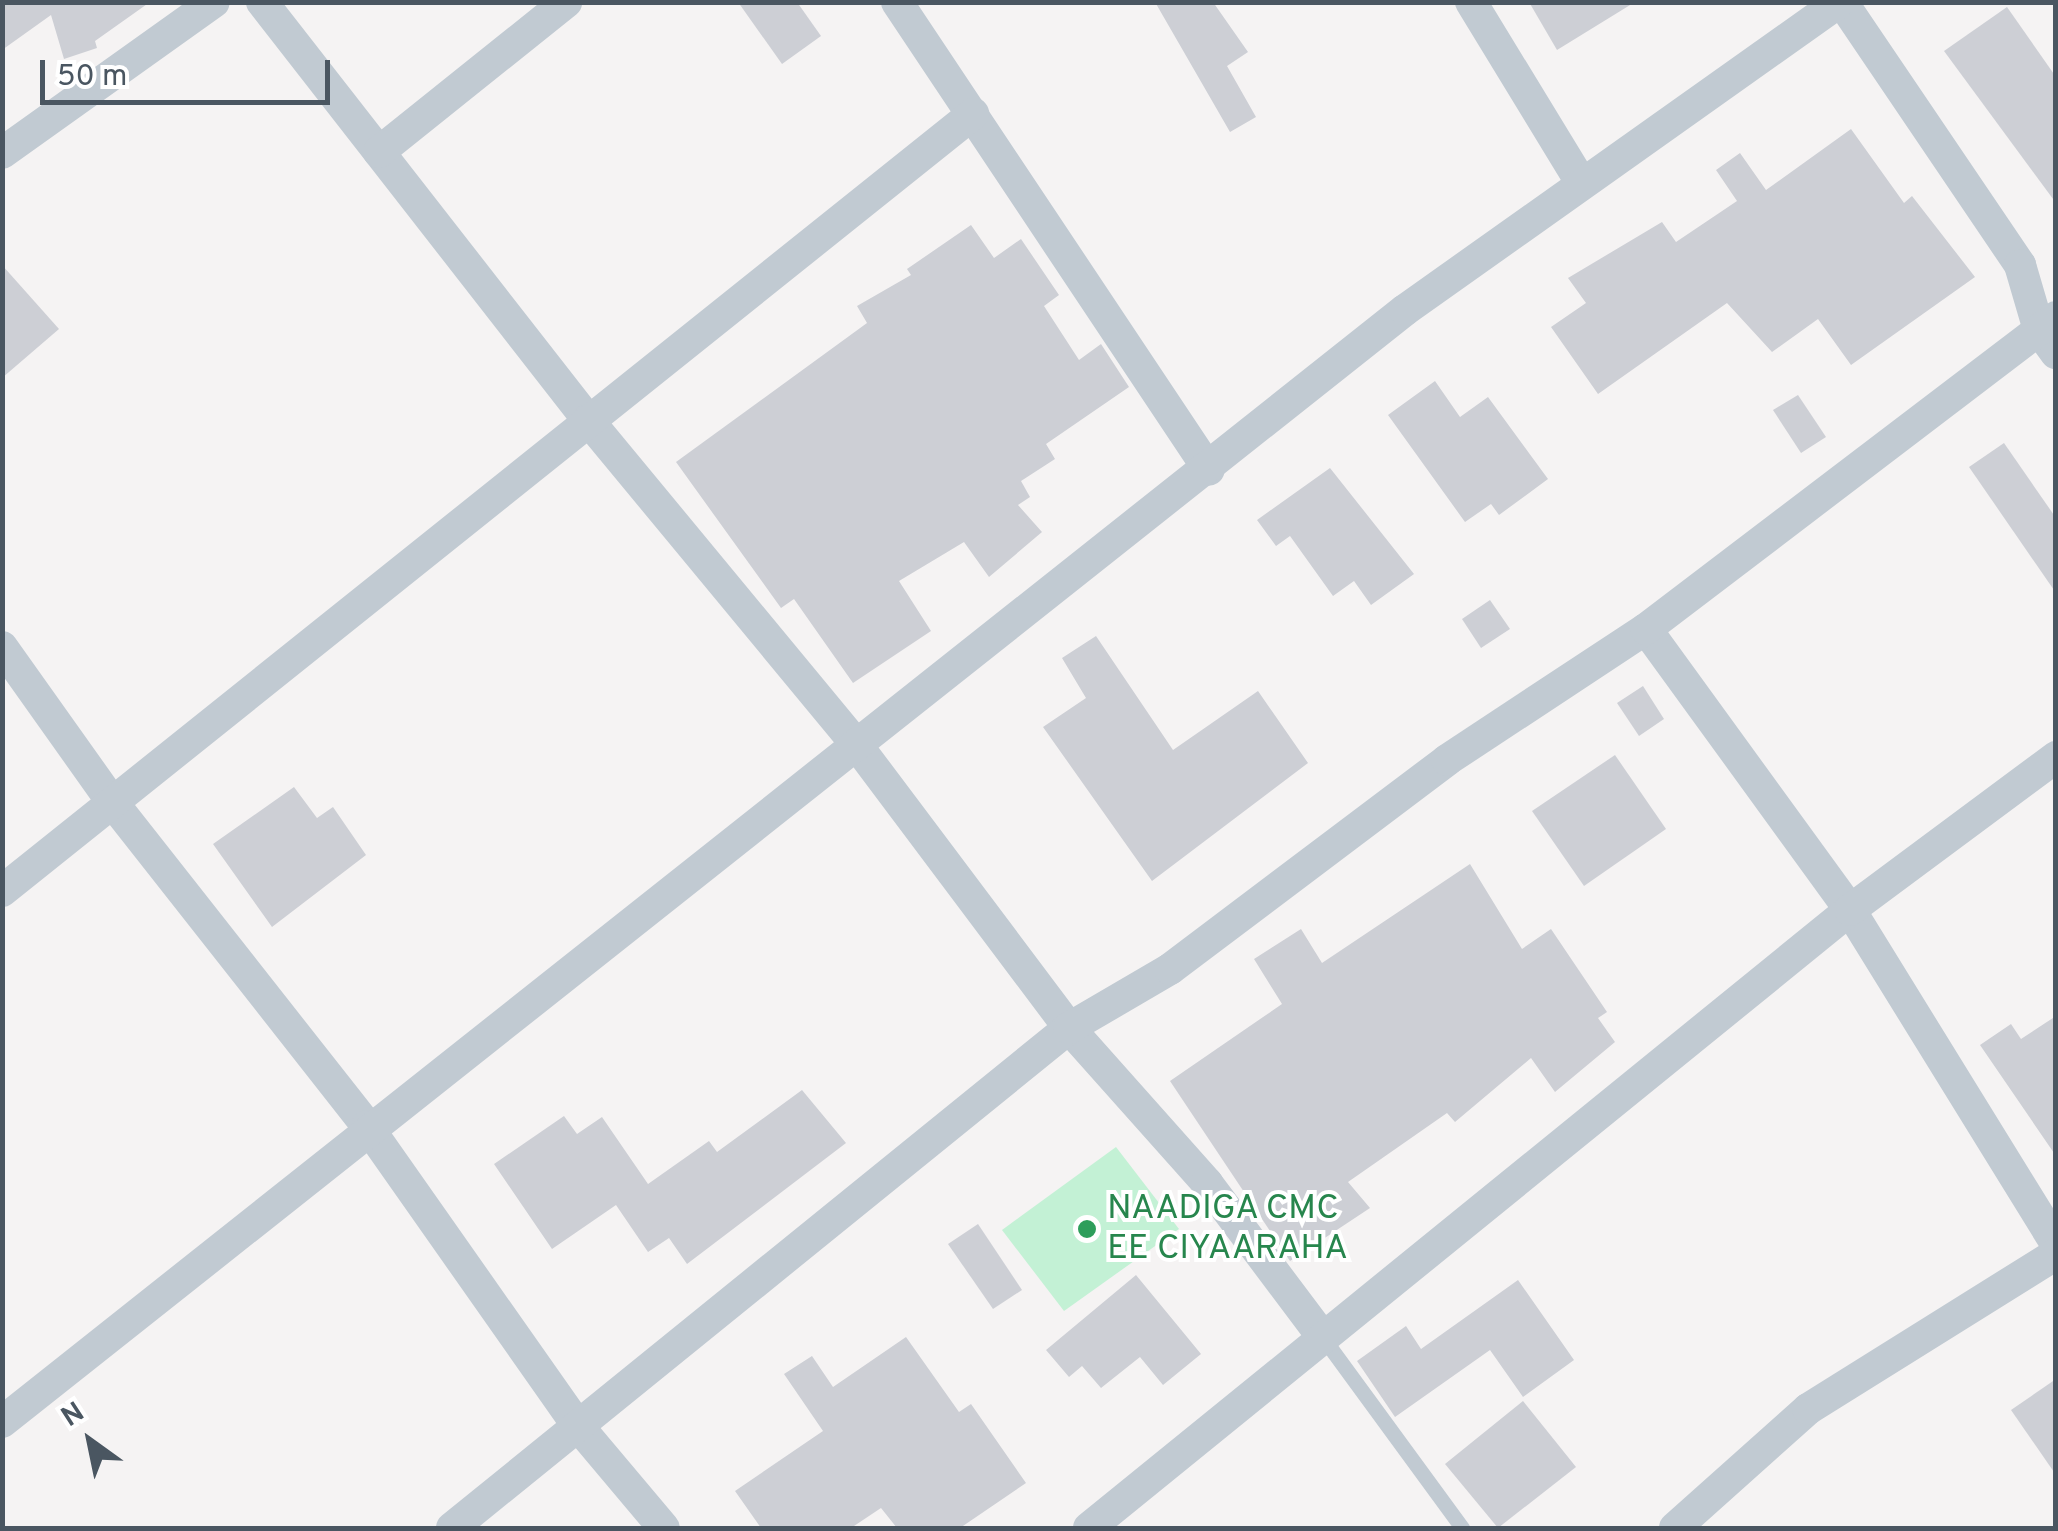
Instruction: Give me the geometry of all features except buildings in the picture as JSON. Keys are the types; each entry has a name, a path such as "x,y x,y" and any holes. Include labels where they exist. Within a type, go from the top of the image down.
{"street":[{"path":"2,153 214,2"},
{"path":"262,2 588,420 856,744 1069,1028 1219,1197 1322,1335"},
{"path":"379,152 566,2"},
{"path":"897,2 1209,470"},
{"path":"1471,2 1582,184"},
{"path":"2,1422 367,1126 1209,470 1405,310 1840,2 2020,265 2050,333 1646,628 1447,760 1170,970 1069,1028 452,1528"},
{"path":"2,891 973,114"},
{"path":"1646,628 1850,910 2056,1243"},
{"path":"2,646 113,803 367,1126 578,1426 664,1528"},
{"path":"1089,1528 1850,910 2056,757"},
{"path":"1676,1528 1808,1409 2056,1254"}],"lane":[{"path":"1322,1335 1462,1528"}],"green space":[{"path":"1116,1147 1179,1229 1064,1311 1002,1230"}],"place":[{"name":"NAADIGA CMC EE CIYAARAHA","path":"1087,1229"}]}
